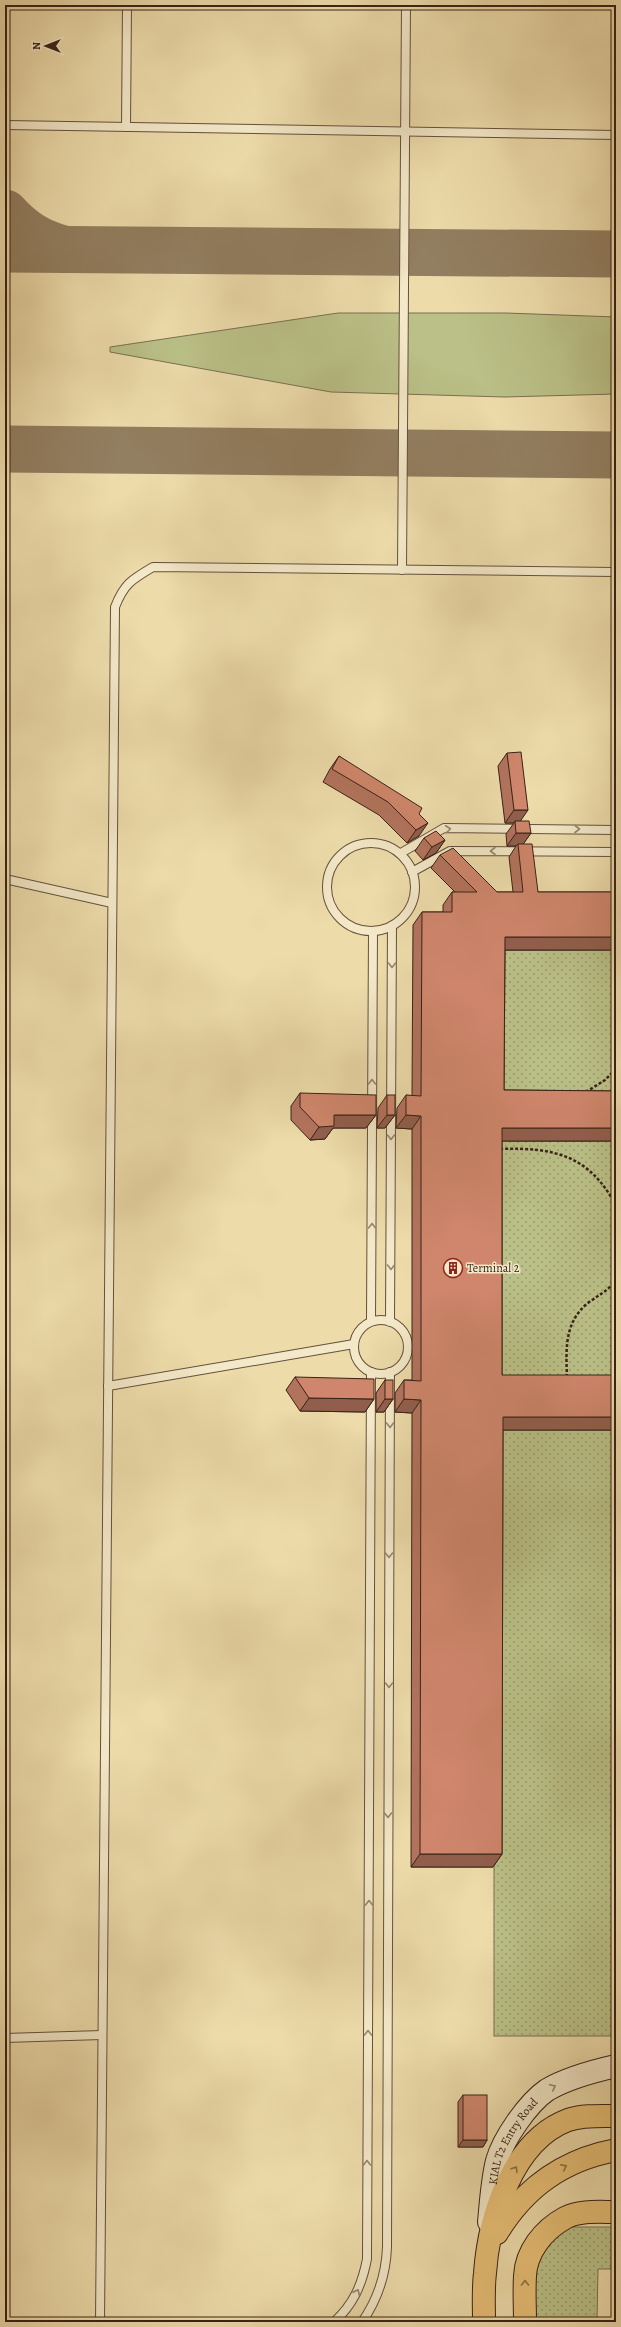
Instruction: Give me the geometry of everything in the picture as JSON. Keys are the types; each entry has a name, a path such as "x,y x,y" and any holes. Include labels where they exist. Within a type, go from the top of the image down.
{"main road":[{"name":"KIAL T2 Entry Road","path":"484,2322 485,2273 497,2160 518,2122 547,2090 586,2074 616,2066"},
{"name":"KIAL T2 Entry Road","path":"485,2273 497,2210 504,2191 511,2175 532,2146 544,2133 569,2120 581,2117 616,2116"},
{"name":"KIAL T2 Entry Road","path":"485,2273 497,2234 517,2205 529,2192 559,2169 597,2154 616,2150"},
{"path":"525,2322 525,2275 531,2250 546,2233 565,2217 589,2212 616,2212"}],"lane":[{"path":"126,127 127,5"},
{"path":"402,570 406,5"},
{"path":"5,125 616,135"},
{"path":"100,2322 115,608 122,590 135,578 153,567 616,572"},
{"path":"401,853 444,828 616,830"},
{"path":"363,843 383,844 401,853 412,872 415,883 412,904 406,913 392,926 373,931 357,929 339,917 328,898 328,876 337,858 353,846 363,843"},
{"path":"412,872 450,850 616,852"},
{"path":"5,879 112,904"},
{"path":"390,1322 392,926"},
{"path":"371,1321 373,931"},
{"path":"380,1320 390,1322 402,1331 408,1347 401,1364 385,1374 371,1372 360,1364 355,1356 354,1344 359,1331 371,1321 380,1320"},
{"path":"108,1386 354,1344"},
{"path":"334,2322 347,2310 361,2285 367,2259 371,1372"},
{"path":"369,2322 372,2308 384,2276 387,2247 390,1372"},
{"path":"5,2038 102,2035"},
{"path":"362,2322 372,2308"}],"path":[{"path":"581,1094 594,1088 616,1069"},
{"path":"493,1149 523,1148 550,1150 562,1155 585,1168 595,1176 604,1186 616,1206"},
{"path":"567,1380 566,1344 571,1327 580,1311 609,1288 616,1279"}],"green space":[{"path":"338,313 506,313 616,317 616,394 505,397 331,392 110,352 110,347"},
{"path":"496,950 616,950 616,1104 495,1103"},
{"path":"493,1141 616,1141 616,1388 493,1388"},
{"path":"494,1430 616,1430 616,2036 494,2036"},
{"path":"571,2227 616,2227 616,2269 598,2269 597,2322 530,2322 530,2275 535,2260 539,2253 551,2241"}],"building":[{"path":"521,752 528,810 514,810 507,753"},
{"path":"339,756 422,808 419,814 428,823 416,830 388,802 332,769"},
{"path":"515,821 529,821 531,833 516,833"},
{"path":"436,831 445,840 432,847 424,838"},
{"name":"Terminal 2","path":"518,844 532,844 538,892 616,892 616,937 505,937 504,1090 616,1091 616,1128 502,1128 502,1375 616,1375 616,1417 503,1417 502,1854 420,1854 421,1400 404,1399 404,1380 421,1381 421,1116 406,1115 406,1095 421,1096 422,912 452,912 452,892 477,892 440,855 453,848 497,892 523,892"},
{"path":"300,1093 376,1095 376,1115 334,1115 334,1126 319,1127 300,1107"},
{"path":"387,1095 395,1095 395,1115 387,1115"},
{"path":"295,1377 374,1379 374,1399 309,1398"},
{"path":"385,1380 393,1380 393,1399 385,1399"},
{"path":"463,2095 487,2095 487,2140 463,2140"}],"taxiway":[{"path":"5,213 31,236 63,249"},
{"path":"5,249 616,254"},
{"path":"5,449 616,455"}],"place":[{"name":"Terminal 2","path":"453,1268"}]}
